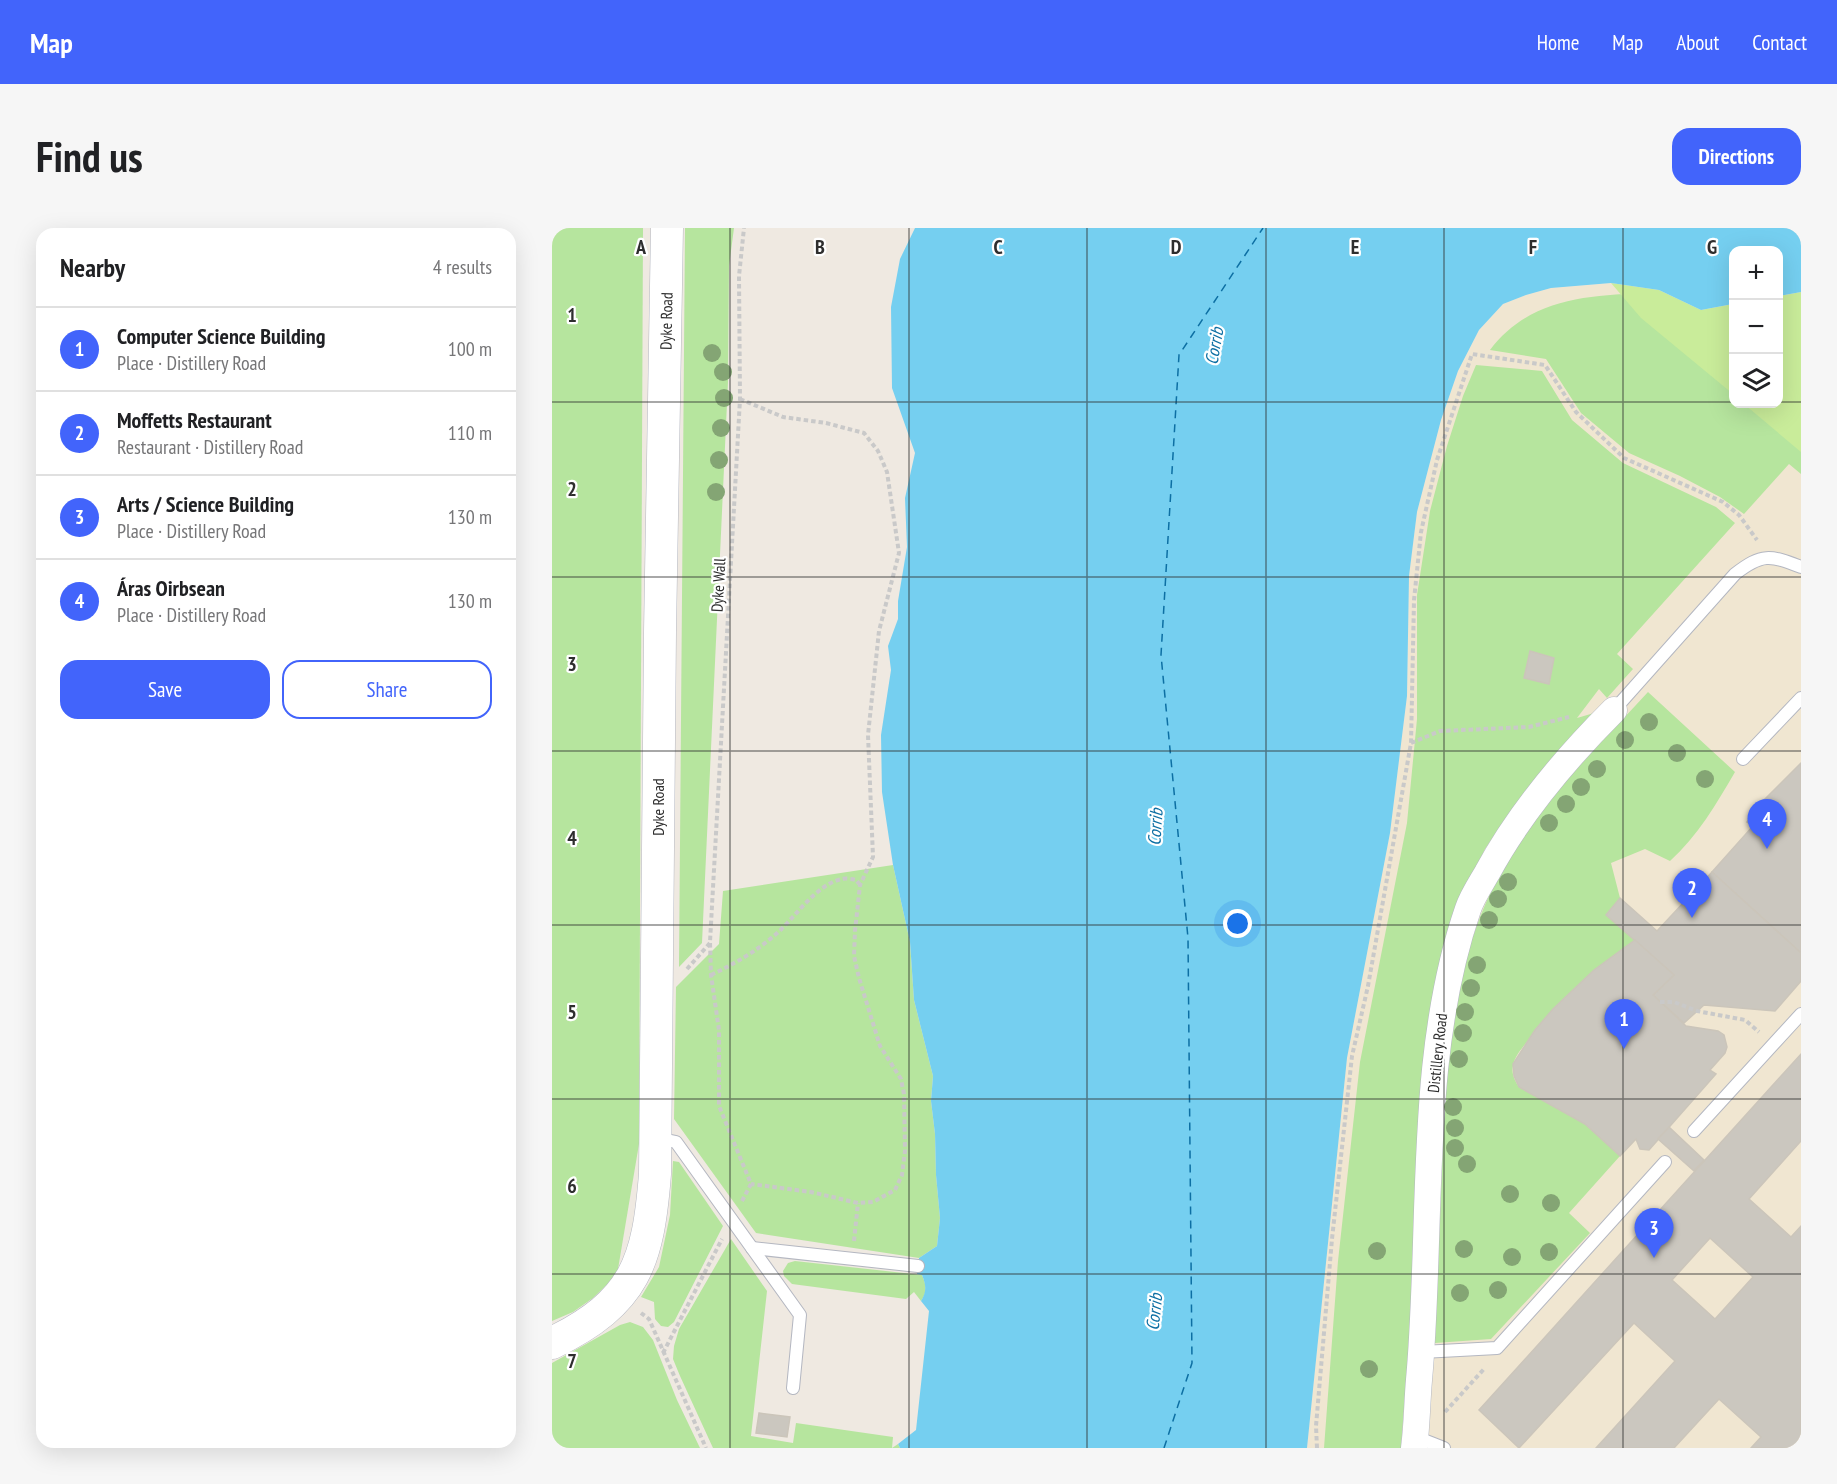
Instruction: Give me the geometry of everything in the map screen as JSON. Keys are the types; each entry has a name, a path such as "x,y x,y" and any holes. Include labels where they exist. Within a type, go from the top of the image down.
{"street":[{"name":"Dyke Road","path":"552,1343 597,1317 620,1295 642,1256 651,1219 655,1174 660,632 667,228"},
{"name":"Distillery Road","path":"1415,1443 1422,1352 1433,1095 1442,1004 1468,908 1503,843 1540,790 1588,735 1614,710"}],"lane":[{"path":"1614,710 1736,574 1752,561 1769,557 1801,567"},
{"path":"1743,759 1801,698"},
{"path":"1694,1131 1801,1014"},
{"path":"655,1138 676,1142 800,1315 793,1388"},
{"path":"1422,1352 1497,1348 1665,1162"},
{"path":"752,1248 918,1266"},
{"path":"1415,1443 1444,1448"}],"path":[{"name":"Dyke Wall","path":"744,228 739,276 740,399 710,942 711,975 719,1030 719,1106 752,1184"},
{"path":"1317,1448 1316,1426 1332,1239 1352,1056 1368,986 1411,743 1414,600 1421,532 1437,460 1472,354 1545,365 1576,412 1624,458 1723,502 1739,515 1769,557"},
{"path":"663,1353 752,1184 811,1192 858,1203 873,1202 895,1190 902,1175 905,1151 904,1094 901,1079 880,1046 854,956 860,885 873,857 868,735 879,630 899,553 887,472 878,451 864,432 826,423 783,417 740,399"},
{"path":"1411,743 1440,731 1528,727 1572,716"},
{"path":"711,975 740,961 774,936 829,884 843,878 856,880 860,885"},
{"path":"1660,1002 1674,1002 1697,1011 1745,1020"},
{"path":"852,1259 858,1203"},
{"path":"649,1319 706,1448"},
{"path":"1415,1443 1487,1366 1497,1348"}],"shaded area":[{"path":"1611,283 1641,318 1729,399 1729,408 1740,408 1801,452 1801,1448 1307,1448 1347,1058 1390,833 1407,696 1409,576 1417,512 1441,420 1458,371 1479,330 1503,304 1551,288"}],"green space":[{"path":"552,228 643,228 639,1144 617,1275 593,1298 573,1312 552,1321"},
{"path":"685,228 734,228 729,266 728,382 702,943 679,967"},
{"path":"1611,283 1659,290 1701,310 1729,305 1729,391 1641,318"},
{"path":"1801,292 1801,452 1749,408 1783,408 1783,295"},
{"path":"1649,293 1704,322 1729,318 1729,408 1783,408 1783,383 1801,306 1801,474 1789,464 1744,514 1720,497 1629,453 1581,413 1546,359 1490,350 1523,319 1562,303 1604,295"},
{"path":"1476,365 1542,371 1572,420 1623,463 1716,507 1735,523 1617,654 1633,669 1607,698 1599,689 1577,718 1594,713 1509,813 1485,849 1468,885 1430,1012 1424,1056 1411,1314 1401,1448 1324,1448 1338,1261 1360,1062 1407,823 1417,719 1417,595 1430,511 1447,446"},
{"path":"1648,692 1735,772 1698,830 1670,861 1645,849 1611,863 1620,898 1606,915 1635,940 1563,999 1518,1053 1513,1069 1519,1087 1585,1124 1620,1156 1569,1213 1590,1233 1491,1339 1435,1343 1447,1080 1451,1038 1467,956 1480,917 1498,878 1521,840 1565,782"},
{"path":"893,865 910,942 914,1000 933,1076 931,1101 940,1218 937,1246 919,1258 756,1233 674,1119 676,987 719,944 723,891"},
{"path":"673,1161 679,1162 723,1226 674,1322 668,1327 661,1326 655,1319 654,1302 641,1297 659,1267 670,1215"},
{"path":"731,1239 767,1291 751,1436 793,1443 796,1423 893,1437 892,1448 713,1448 673,1359 674,1346 679,1329"},
{"path":"795,1261 922,1275 925,1291 921,1301 914,1292 906,1299 792,1284 784,1276 783,1271 788,1263"},
{"path":"630,1322 643,1327 653,1340 677,1400 700,1448 552,1448 552,1363 620,1325"}],"water":[{"name":"Corrib","path":"915,228 1801,228 1801,292 1783,295 1783,246 1729,246 1729,305 1701,310 1659,290 1611,283 1551,288 1503,304 1479,330 1458,371 1441,420 1417,512 1409,576 1407,696 1390,833 1347,1058 1307,1448 900,1448 898,1444 916,1430 929,1311 921,1301 925,1285 922,1275 917,1274 919,1258 937,1246 940,1218 931,1101 933,1076 914,1000 910,942 893,865 882,792 881,735 891,670 888,646 898,619 898,601 907,547 905,498 915,453 892,388 891,307 900,259"}],"building":[{"path":"1530,651 1554,658 1549,684 1524,678"},
{"path":"1801,763 1801,953 1712,872 1753,826 1747,822 1757,807"},
{"path":"1712,872 1801,953 1801,981 1775,1011 1704,1005 1684,1023 1653,995 1674,975 1606,915 1620,898 1657,931"},
{"path":"1635,940 1674,975 1653,995 1686,1026 1718,1031 1724,1035 1727,1047 1725,1053 1710,1070 1716,1074 1649,1150 1640,1149 1636,1139 1620,1156 1585,1124 1519,1087 1514,1076 1513,1064 1535,1030 1553,1009 1594,970"},
{"path":"1801,1054 1801,1141 1749,1199 1791,1237 1801,1226 1801,1448 1751,1448 1761,1437 1719,1399 1674,1448 1596,1448 1675,1361 1634,1323 1519,1448 1479,1410","holes":["1710,1238 1753,1277 1715,1319 1672,1280"]},
{"path":"1669,1127 1704,1160 1694,1171 1658,1139"},
{"path":"759,1413 790,1417 787,1437 756,1433"}],"ferry route":[{"path":"1164,1448 1192,1363 1188,938 1161,655 1179,355 1263,228"}],"place":[{"name":"Áras Oirbsean","path":"1767,849"},
{"name":"Moffetts Restaurant","path":"1692,918"},
{"name":"Computer Science Building","path":"1624,1049"},
{"name":"Arts / Science Building","path":"1654,1258"}]}
